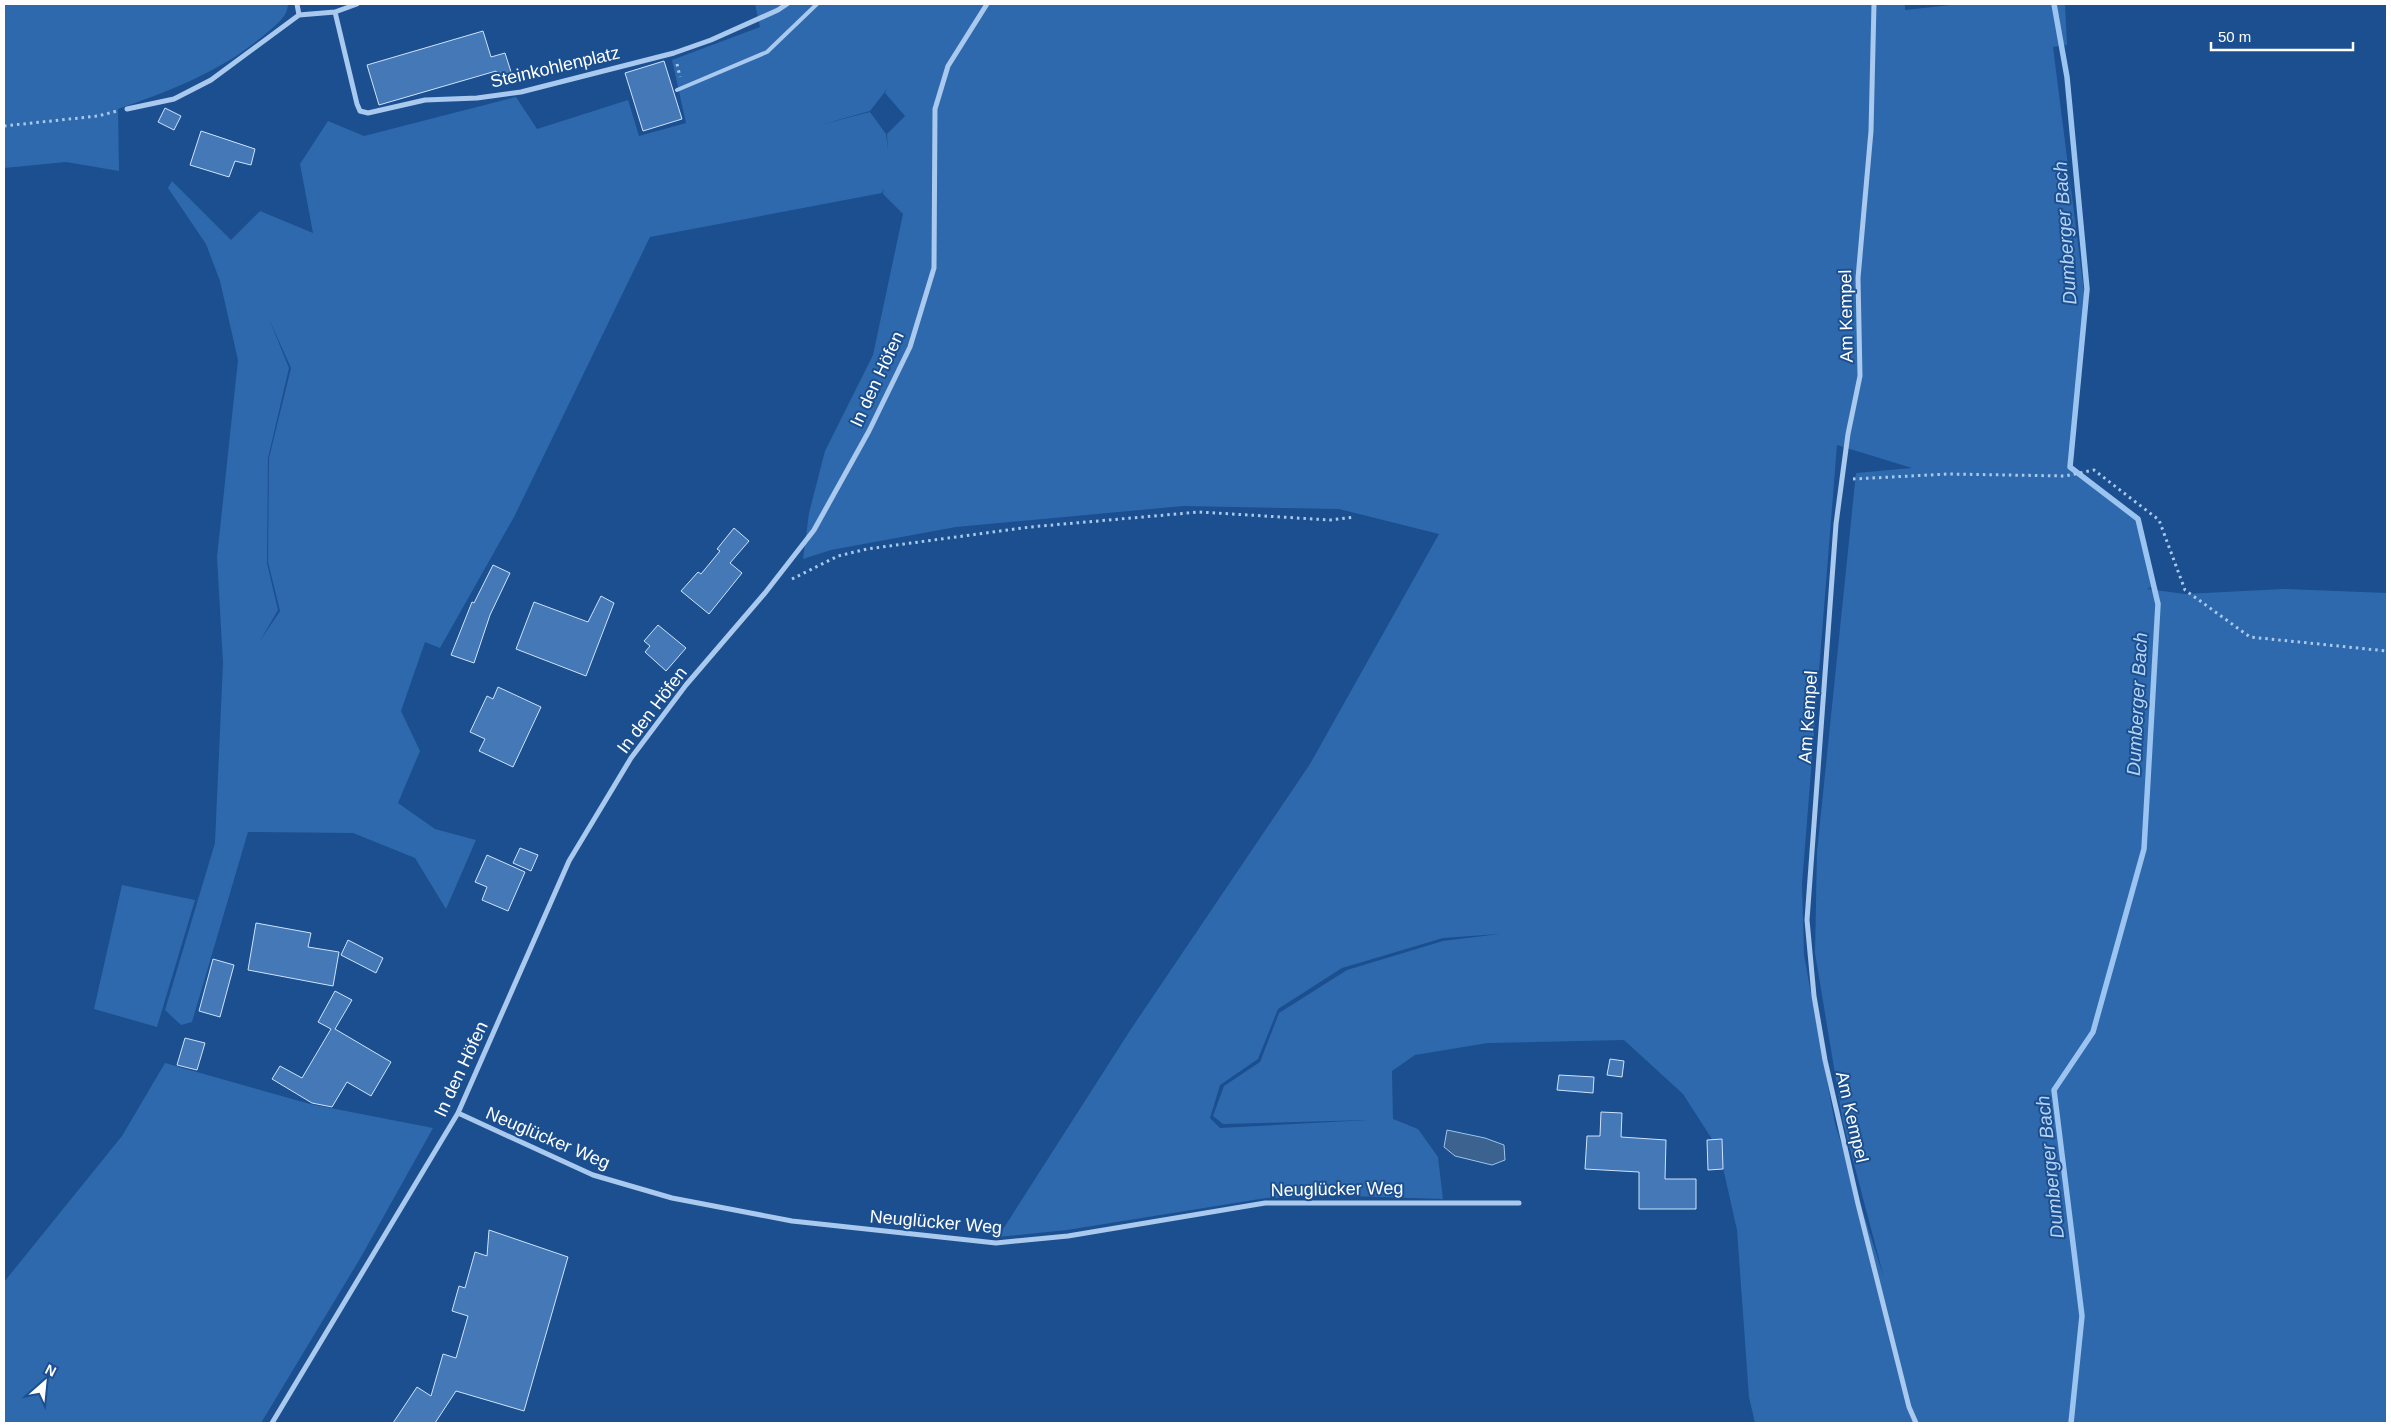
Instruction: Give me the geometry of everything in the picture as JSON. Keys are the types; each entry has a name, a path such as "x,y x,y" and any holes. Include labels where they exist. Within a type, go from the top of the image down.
{"street":[{"path":"298,4 299,15"},
{"path":"127,109 174,98 211,80 299,15 335,12 357,4"},
{"name":"Steinkohlenplatz","path":"335,12 357,104 360,111 368,113 425,100 477,98 522,92 674,53 711,40 778,10 787,4"},
{"name":"In den Höfen","path":"272,1423 458,1113 569,861 631,758 686,684 765,593 814,530 869,431 910,347 934,268 936,109 948,66 988,4"},
{"name":"Am Kempel","path":"1874,4 1871,131 1858,278 1860,376 1848,434 1836,524 1807,920 1809,954 1825,1060 1909,1407 1916,1423"},
{"name":"Neuglücker Weg","path":"458,1113 594,1174 672,1198 792,1221 996,1243 1068,1236 1265,1203 1519,1203"}],"lane":[{"path":"677,90 767,52 817,4"}],"path":[{"path":"674,53 682,88"},
{"path":"4,126 98,116 127,109"},
{"path":"1842,480 1948,474 2065,476 2094,470 2158,520 2185,590 2250,637 2387,651"},
{"path":"790,580 838,556 867,549 1030,527 1199,512 1330,520 1355,517"}],"shaded area":[{"path":"4,4 288,4 288,8 279,23 235,57 198,78 118,109 119,171 66,162 4,168"},
{"path":"755,4 1905,4 1905,10 1960,4 2065,4 2067,45 2053,47 2086,307 2068,467 2137,521 2151,587 2147,589 2185,594 2283,589 2387,593 2387,1423 1755,1423 1749,1397 1737,1230 1719,1150 1683,1094 1624,1040 1488,1043 1415,1055 1392,1071 1393,1119 1418,1129 1438,1157 1443,1199 1348,1196 1266,1198 1067,1230 998,1237 1131,1029 1310,764 1439,534 1339,509 1183,506 956,527 831,550 803,559 809,513 825,451 873,355 903,214 883,194 884,188 882,193 650,237 514,517 440,648 425,642 401,711 420,751 398,803 435,829 476,840 446,909 415,858 353,833 248,832 192,1022 181,1025 165,1010 215,843 223,663 217,557 238,360 220,281 206,244 168,188 172,181 231,240 260,211 313,233 300,164 328,121 364,136 516,97 537,129 628,100 639,136 686,123 672,60 760,27","holes":["888,88 885,93 905,116 887,134 888,150 886,134 870,112 820,125 870,111","269,319 291,368 269,458 268,562 280,611 260,641 278,610 267,563 268,458 289,368","1837,445 1912,468 1856,473 1817,852 1815,953 1843,1122 1884,1278 1835,1124 1804,955 1802,884","1499,934 1443,941 1347,970 1279,1013 1260,1062 1224,1086 1213,1116 1223,1124 1368,1120 1220,1128 1210,1118 1220,1085 1258,1059 1278,1009 1342,968 1443,938"]},
{"path":"122,885 195,900 157,1027 94,1009"},
{"path":"165,1063 310,1104 433,1128 361,1257 261,1423 4,1423 4,1282 122,1136"},
{"path":"1447,1130 1485,1138 1504,1145 1505,1160 1492,1165 1455,1156 1444,1147"}],"building":[{"path":"483,31 491,57 505,53 512,75 498,79 496,71 379,105 367,65"},
{"path":"664,61 682,119 643,131 625,73"},
{"path":"165,108 181,116 174,130 158,122"},
{"path":"201,131 255,149 251,165 235,161 229,177 190,165"},
{"path":"734,528 749,541 730,563 742,573 709,614 681,591 698,572 701,574 720,551 717,549"},
{"path":"493,565 510,573 490,615 474,663 451,655 472,602 474,603"},
{"path":"601,596 614,603 586,676 516,649 534,602 588,622"},
{"path":"658,625 686,648 666,671 645,652 650,646 644,641"},
{"path":"498,687 541,707 513,767 479,751 485,739 470,732 487,696 493,699"},
{"path":"520,848 538,855 531,871 513,863"},
{"path":"487,855 525,872 508,911 482,900 487,887 475,882"},
{"path":"256,923 311,933 308,947 339,952 333,986 248,970"},
{"path":"348,940 383,958 376,973 341,955"},
{"path":"213,959 234,965 220,1017 199,1011"},
{"path":"335,991 352,1000 335,1029 391,1062 371,1096 347,1082 332,1107 312,1103 272,1079 280,1066 302,1078 331,1029 318,1022"},
{"path":"185,1038 205,1043 197,1070 177,1065"},
{"path":"1610,1059 1624,1061 1622,1077 1607,1075"},
{"path":"1559,1075 1594,1077 1593,1093 1557,1090"},
{"path":"1601,1112 1622,1113 1621,1137 1666,1140 1665,1179 1696,1179 1696,1209 1639,1209 1639,1172 1585,1169 1587,1136 1600,1136"},
{"path":"1722,1139 1723,1169 1708,1170 1707,1140"},
{"path":"489,1230 568,1257 524,1411 456,1391 435,1423 393,1423 417,1387 431,1396 443,1354 456,1358 468,1316 452,1311 459,1286 465,1288 475,1252 487,1256"}],"waterway":[{"name":"Dumberger Bach","path":"2054,4 2067,77 2087,289 2070,467 2138,519 2158,604 2144,849 2093,1032 2054,1090 2082,1316 2071,1423"}]}
